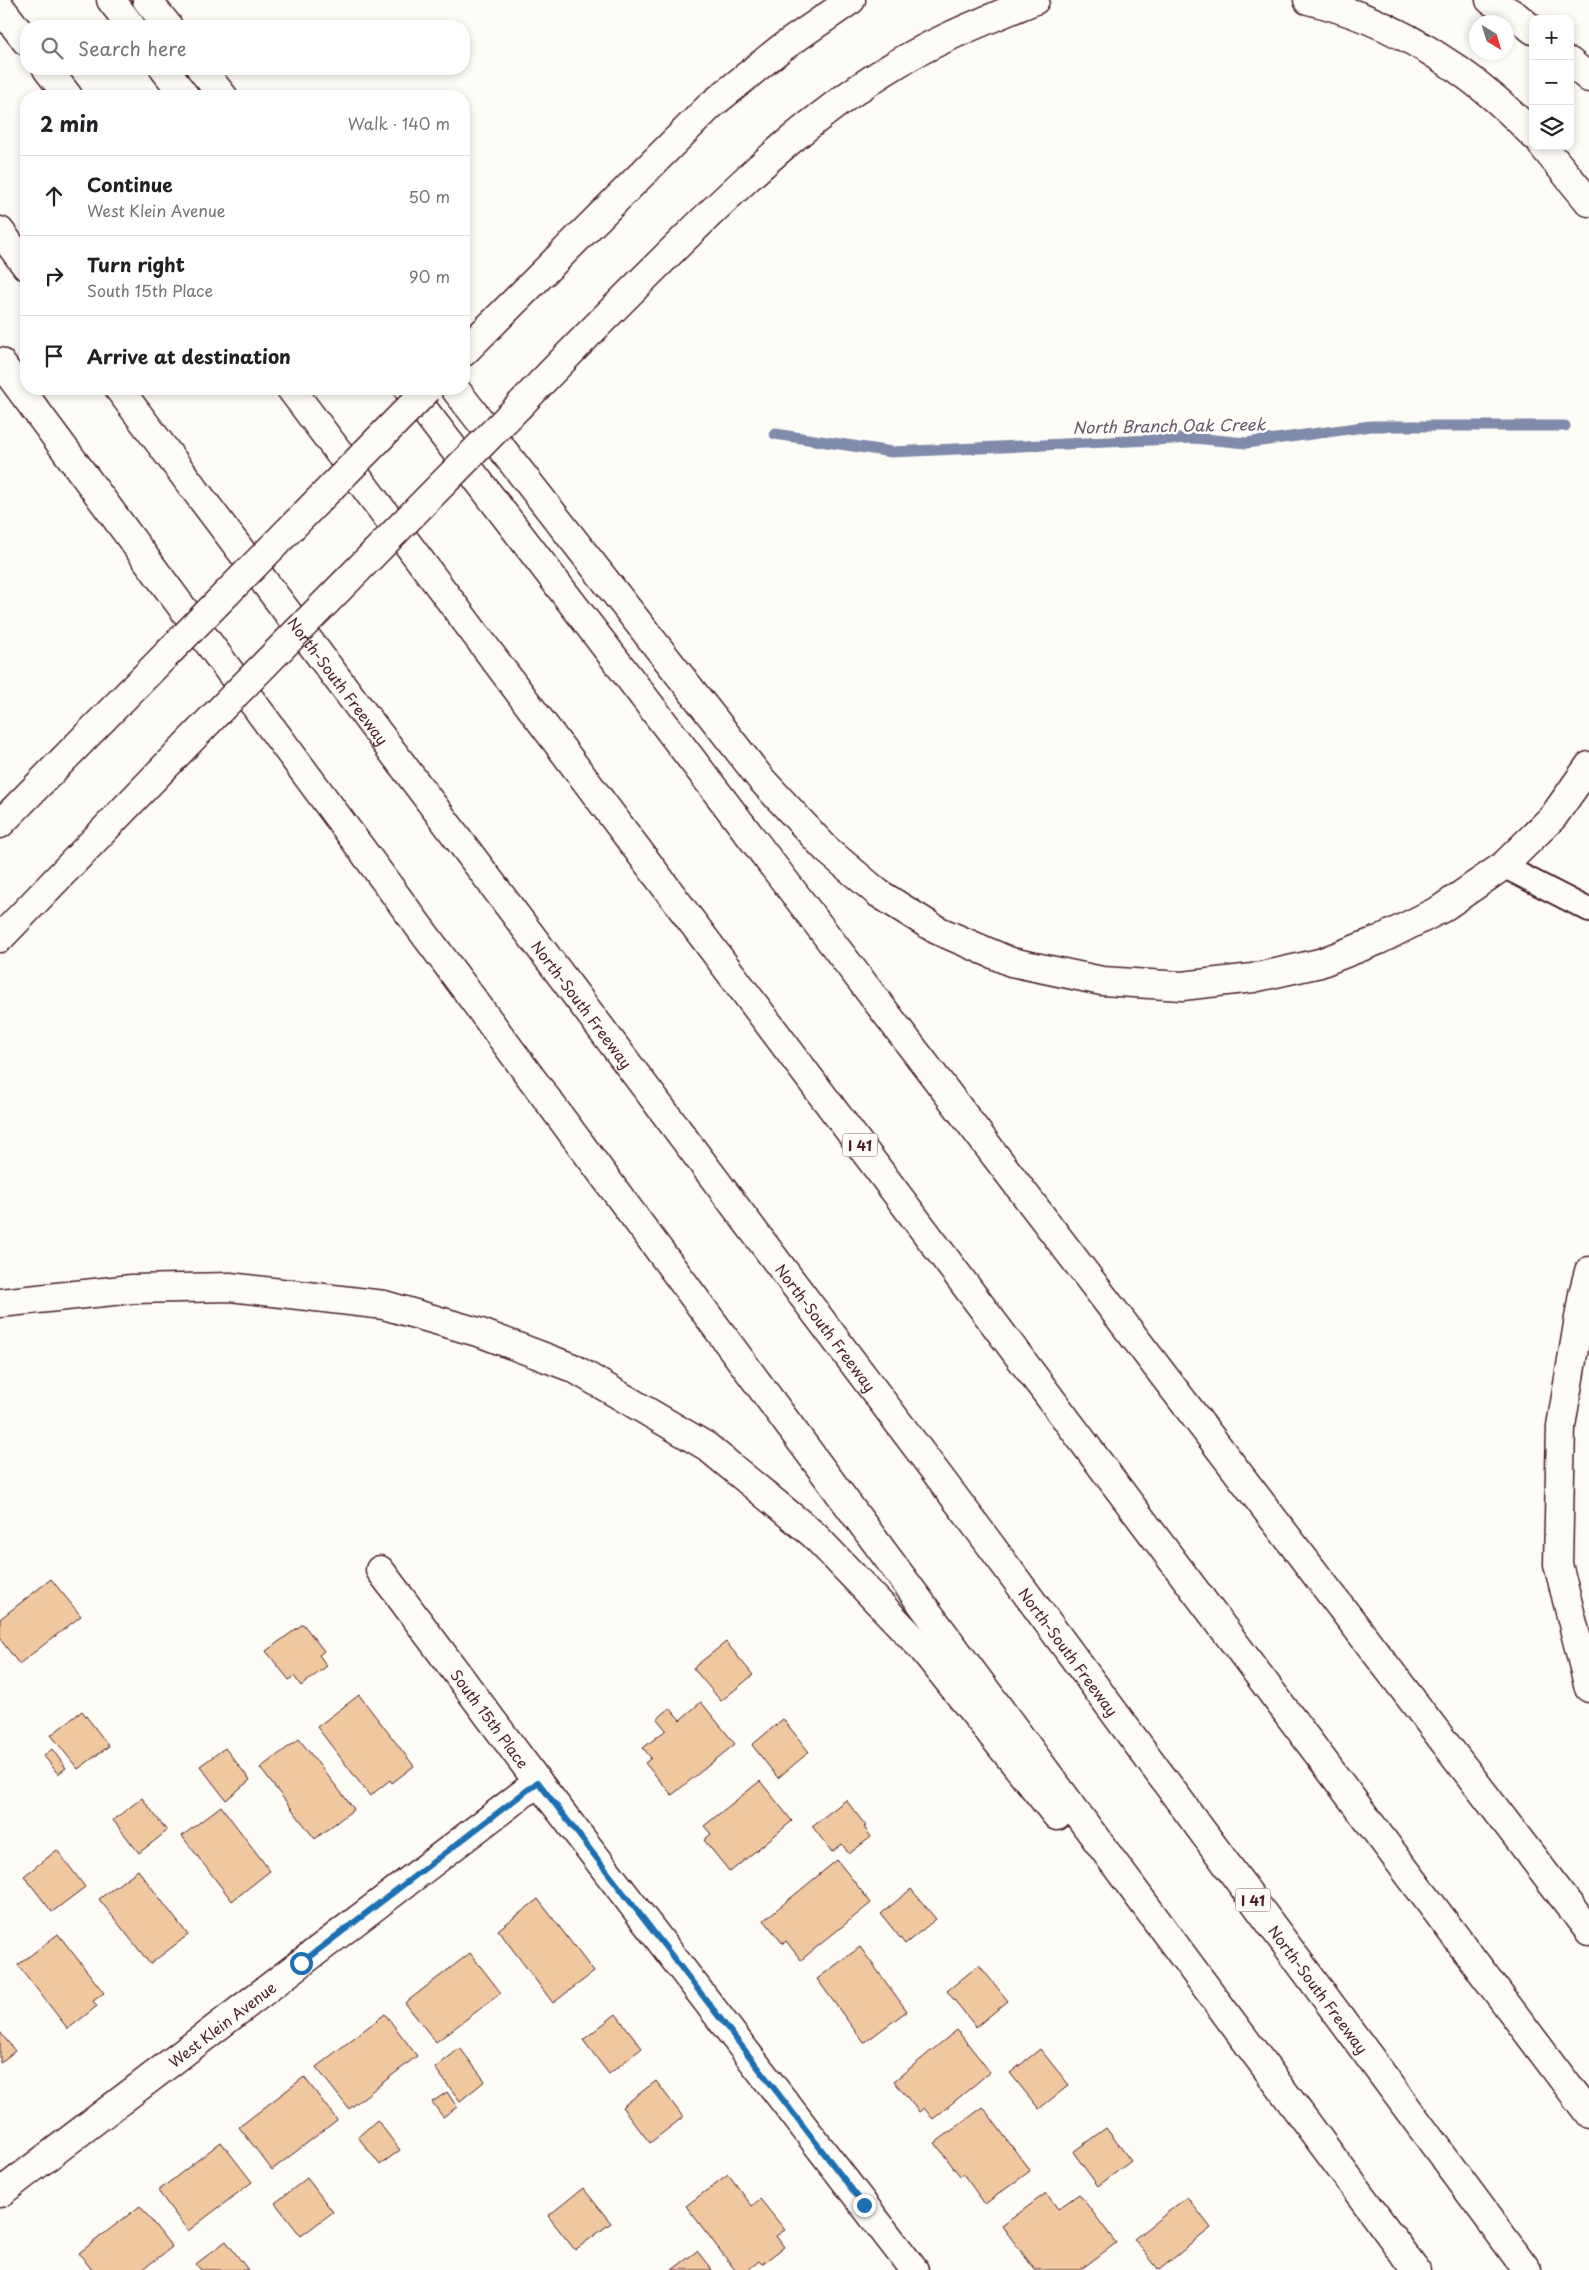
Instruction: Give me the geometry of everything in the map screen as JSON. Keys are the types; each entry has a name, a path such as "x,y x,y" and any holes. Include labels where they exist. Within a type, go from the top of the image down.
{"main road":[{"path":"111,0 126,20"},
{"path":"147,0 163,20"},
{"path":"470,346 710,106 780,49 851,0"},
{"path":"0,938 213,717 521,404 603,317 732,192 804,128 886,71 960,30 1035,0"},
{"path":"1308,0 1330,5 1395,32 1456,69 1505,106 1529,131"},
{"path":"1490,0 1529,27"},
{"path":"0,7 20,33"},
{"path":"1574,65 1589,78"},
{"path":"52,75 63,90"},
{"path":"169,75 180,90"},
{"path":"206,75 218,90"},
{"path":"1546,150 1589,202"},
{"path":"0,231 20,258"},
{"path":"0,362 20,389"},
{"path":"24,395 1416,2270"},
{"name":"North-South Freeway","path":"124,395 974,1523 1527,2270"},
{"name":"I 41","path":"296,395 1589,2114"},
{"path":"413,395 1589,1931"},
{"path":"0,824 422,395"},
{"path":"460,395 761,779 826,849 878,893 937,930 1011,962 1102,981 1182,986 1253,978 1328,960 1379,940 1441,909 1503,866 1553,817 1589,766"},
{"path":"1589,1271 1583,1294 1561,1426 1558,1564 1589,1688"},
{"path":"0,1303 132,1290 230,1287 384,1305 481,1333 573,1368 706,1446 814,1535 922,1648 1309,2128"},
{"name":"South 15th Place","path":"380,1570 538,1782 914,2270"},
{"name":"West Klein Avenue","path":"0,2193 538,1782"}],"lane":[{"path":"1503,866 1589,910"}],"building":[{"path":"51,1579 81,1616 19,1664 0,1639 0,1619"},
{"path":"303,1624 324,1651 319,1655 327,1666 301,1686 294,1676 289,1680 266,1651"},
{"path":"726,1642 753,1675 721,1701 693,1668"},
{"path":"359,1695 414,1766 392,1783 390,1780 370,1796 317,1727"},
{"path":"701,1702 735,1744 672,1795 645,1763 651,1758 643,1748 666,1730 657,1719 670,1708 680,1720"},
{"path":"82,1711 109,1746 78,1769 51,1735"},
{"path":"783,1719 809,1752 778,1778 752,1745"},
{"path":"299,1739 354,1809 315,1839 260,1768"},
{"path":"225,1748 250,1780 226,1800 200,1766"},
{"path":"52,1749 66,1768 58,1774 44,1756"},
{"path":"760,1781 792,1821 730,1872 704,1840 711,1834 704,1826"},
{"path":"142,1798 167,1831 139,1853 113,1820"},
{"path":"846,1800 866,1826 864,1827 871,1837 849,1854 842,1844 832,1852 812,1826"},
{"path":"221,1806 270,1871 232,1901 182,1836"},
{"path":"57,1850 85,1887 52,1912 24,1876"},
{"path":"837,1860 871,1903 801,1960 786,1941 783,1944 764,1920"},
{"path":"138,1870 188,1935 150,1964 99,1899"},
{"path":"911,1889 936,1919 905,1944 881,1914"},
{"path":"538,1899 594,1972 553,2003 498,1930"},
{"path":"58,1934 104,1993 93,2001 97,2006 68,2029 18,1965"},
{"path":"860,1947 907,2011 864,2043 817,1979"},
{"path":"470,1953 501,1993 436,2042 405,2003"},
{"path":"979,1965 1008,2001 976,2027 947,1991"},
{"path":"385,2014 417,2056 349,2109 316,2067"},
{"path":"616,2014 642,2048 609,2074 583,2040"},
{"path":"957,2030 990,2072 933,2119 924,2108 919,2112 894,2081"},
{"path":"0,2032 15,2051 0,2063"},
{"path":"460,2048 485,2081 460,2101 435,2068"},
{"path":"1040,2049 1069,2085 1039,2109 1010,2073"},
{"path":"304,2077 337,2120 272,2170 239,2127"},
{"path":"656,2081 683,2117 650,2143 622,2107"},
{"path":"447,2092 457,2107 443,2117 432,2102"},
{"path":"983,2107 1030,2171 985,2204 963,2174 960,2176 935,2143"},
{"path":"377,2120 400,2150 380,2165 358,2137"},
{"path":"1106,2128 1131,2161 1098,2186 1073,2152"},
{"path":"221,2142 252,2182 188,2231 158,2191"},
{"path":"728,2174 752,2206 760,2199 785,2230 776,2236 784,2247 762,2264 759,2261 748,2270 735,2270 686,2206"},
{"path":"307,2178 333,2212 301,2236 275,2203"},
{"path":"583,2188 611,2223 575,2250 548,2216"},
{"path":"1046,2193 1058,2209 1079,2194 1116,2243 1080,2270 1035,2270 1002,2226"},
{"path":"1187,2197 1211,2228 1159,2270 1134,2239"},
{"path":"140,2206 172,2247 142,2270 92,2270 79,2253"},
{"path":"226,2241 248,2270 201,2270 196,2264"},
{"path":"697,2251 712,2270 672,2270"}],"waterway":[{"name":"North Branch Oak Creek","path":"775,434 892,452 1194,438 1246,443 1371,426 1565,426"}],"route":[{"path":"301,1963 538,1782 864,2205"}]}
